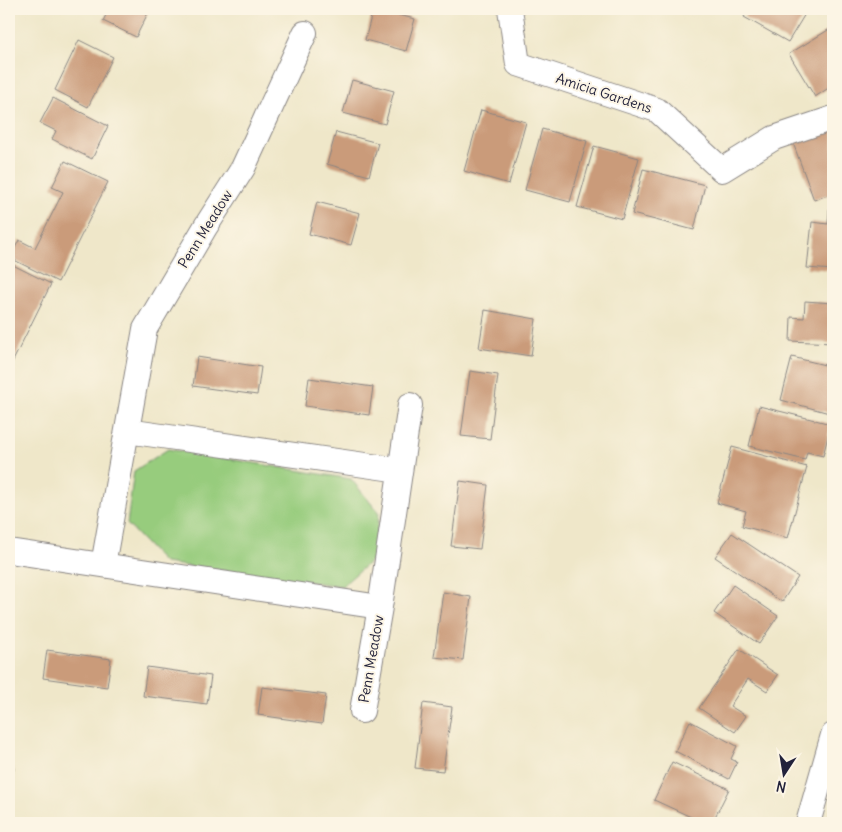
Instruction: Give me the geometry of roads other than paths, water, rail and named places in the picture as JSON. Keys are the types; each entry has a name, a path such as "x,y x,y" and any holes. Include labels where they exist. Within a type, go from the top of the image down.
{"street":[{"name":"Amicia Gardens","path":"510,9 518,64 657,110 722,170 774,138 833,118"},
{"name":"Penn Meadow","path":"103,565 145,329 243,168 305,32"},
{"name":"Penn Meadow","path":"362,711 380,607 410,405"},
{"path":"127,431 400,470"},
{"name":"Penn Meadow","path":"9,551 380,607"},
{"path":"808,823 833,735"}]}
